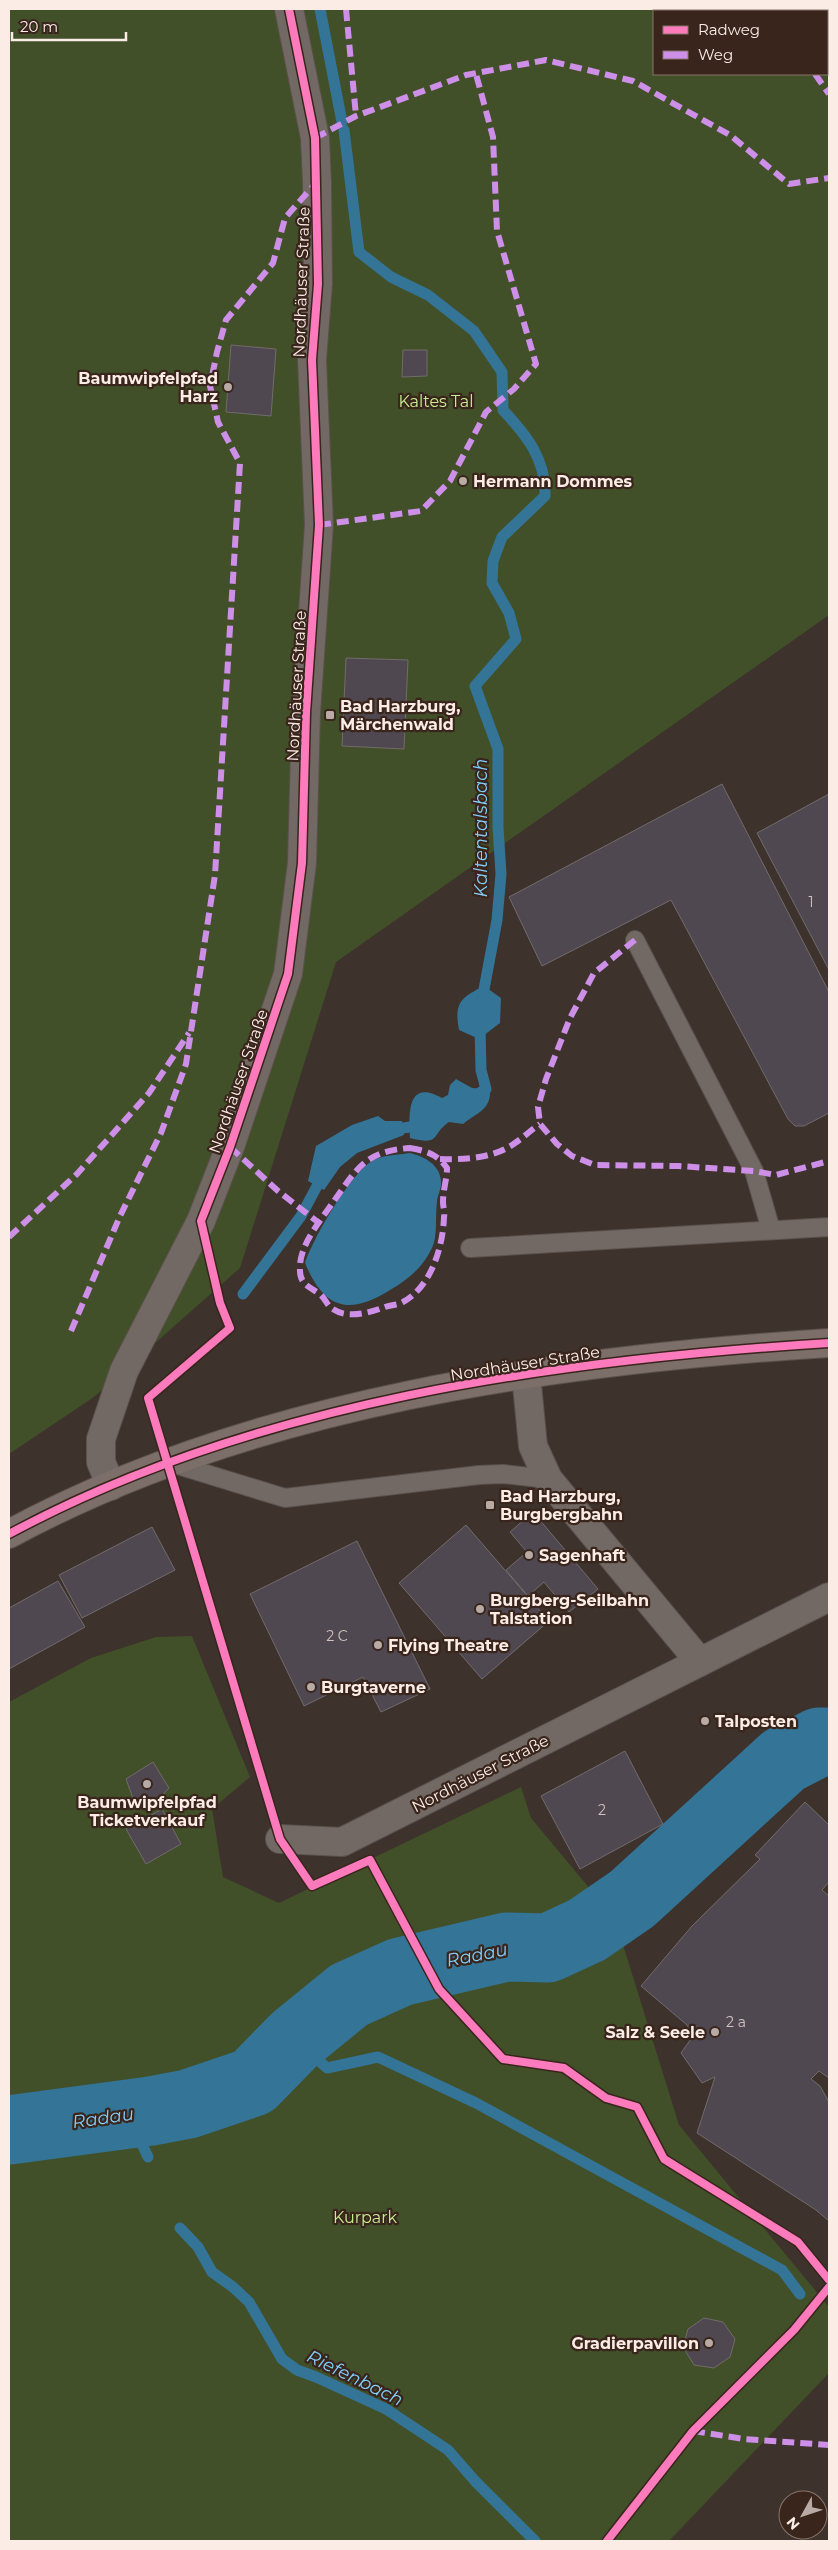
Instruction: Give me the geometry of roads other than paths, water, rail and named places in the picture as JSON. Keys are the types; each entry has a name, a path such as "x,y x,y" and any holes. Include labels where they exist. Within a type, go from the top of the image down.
{"main road":[{"name":"Nordhäuser Straße","path":"9,1534 110,1486 171,1463 303,1421 392,1399 526,1375 661,1357 829,1343"}],"street":[{"name":"Nordhäuser Straße","path":"110,1486 101,1462 101,1439 121,1379 201,1221 219,1179 288,974 302,862 306,713 319,525 312,360 318,284 315,138 289,9"},
{"name":"Nordhäuser Straße","path":"526,1375 533,1446 548,1479 700,1662"},
{"name":"Nordhäuser Straße","path":"280,1840 342,1842 829,1597"}],"lane":[{"path":"635,940 754,1171 771,1230"},
{"path":"470,1248 829,1227"},
{"path":"171,1463 285,1498 479,1475 503,1474 548,1479"}],"water":[{"path":"484,986 501,998 500,1023 479,1039 459,1030 457,1013 458,1007 464,998"},
{"path":"456,1079 472,1088 486,1089 490,1093 485,1108 463,1124 449,1122 431,1140 410,1138 410,1110 416,1096 422,1093 430,1093 442,1098 448,1095 450,1085"},
{"path":"378,1116 385,1121 402,1121 404,1135 357,1153 340,1167 324,1190 308,1181 316,1146 352,1125"},
{"path":"409,1153 426,1159 436,1167 441,1178 436,1208 435,1238 432,1248 420,1267 409,1277 375,1298 350,1305 339,1304 329,1299 312,1278 305,1263 324,1223 353,1180 372,1161 385,1156"}],"waterway":[{"name":"Kaltentalsbach","path":"320,9 342,122"},
{"name":"Kaltentalsbach","path":"344,130 359,252 391,277 428,295 474,331 502,372 503,410 520,429 533,449 542,471 544,483 545,496 502,537 493,561 492,583 509,613 516,639 475,686 498,749 498,827 501,874 497,920 482,1000"},
{"name":"Kaltentalsbach","path":"473,1097 486,1089 481,1070 480,1026"},
{"path":"403,1128 410,1127"},
{"name":"Kaltentalsbach","path":"243,1294 301,1216 317,1186"},
{"name":"Radau","path":"9,2130 151,2111 188,2104 253,2082 295,2039 349,1995 400,1972 506,1947 548,1948 587,1930 632,1899 784,1760 819,1742 829,1742"},
{"path":"295,2039 327,2068 378,2057 476,2103 782,2270 800,2294"},
{"name":"Riefenbach","path":"128,2115 148,2157"},
{"name":"Riefenbach","path":"180,2228 198,2247 212,2272 233,2287 249,2302 282,2359 297,2370 386,2409 448,2450 475,2481 535,2541"}],"place":[{"name":"Baumwipfelpfad Harz","path":"228,387"},
{"name":"Hermann Dommes","path":"463,481"},
{"name":"Bad Harzburg, Märchenwald","path":"330,715"},
{"name":"Bad Harzburg, Burgbergbahn","path":"490,1505"},
{"name":"Sagenhaft","path":"529,1555"},
{"name":"Burgberg-Seilbahn Talstation","path":"480,1609"},
{"name":"Flying Theatre","path":"378,1645"},
{"name":"Burgtaverne","path":"311,1687"},
{"name":"Talposten","path":"705,1721"},
{"name":"Baumwipfelpfad Ticketverkauf","path":"147,1784"},
{"name":"Salz & Seele","path":"715,2032"},
{"name":"Gradierpavillon","path":"709,2343"}],"park label":[{"name":"Kaltes Tal","path":"436,401"},
{"name":"Kurpark","path":"365,2217"}]}
